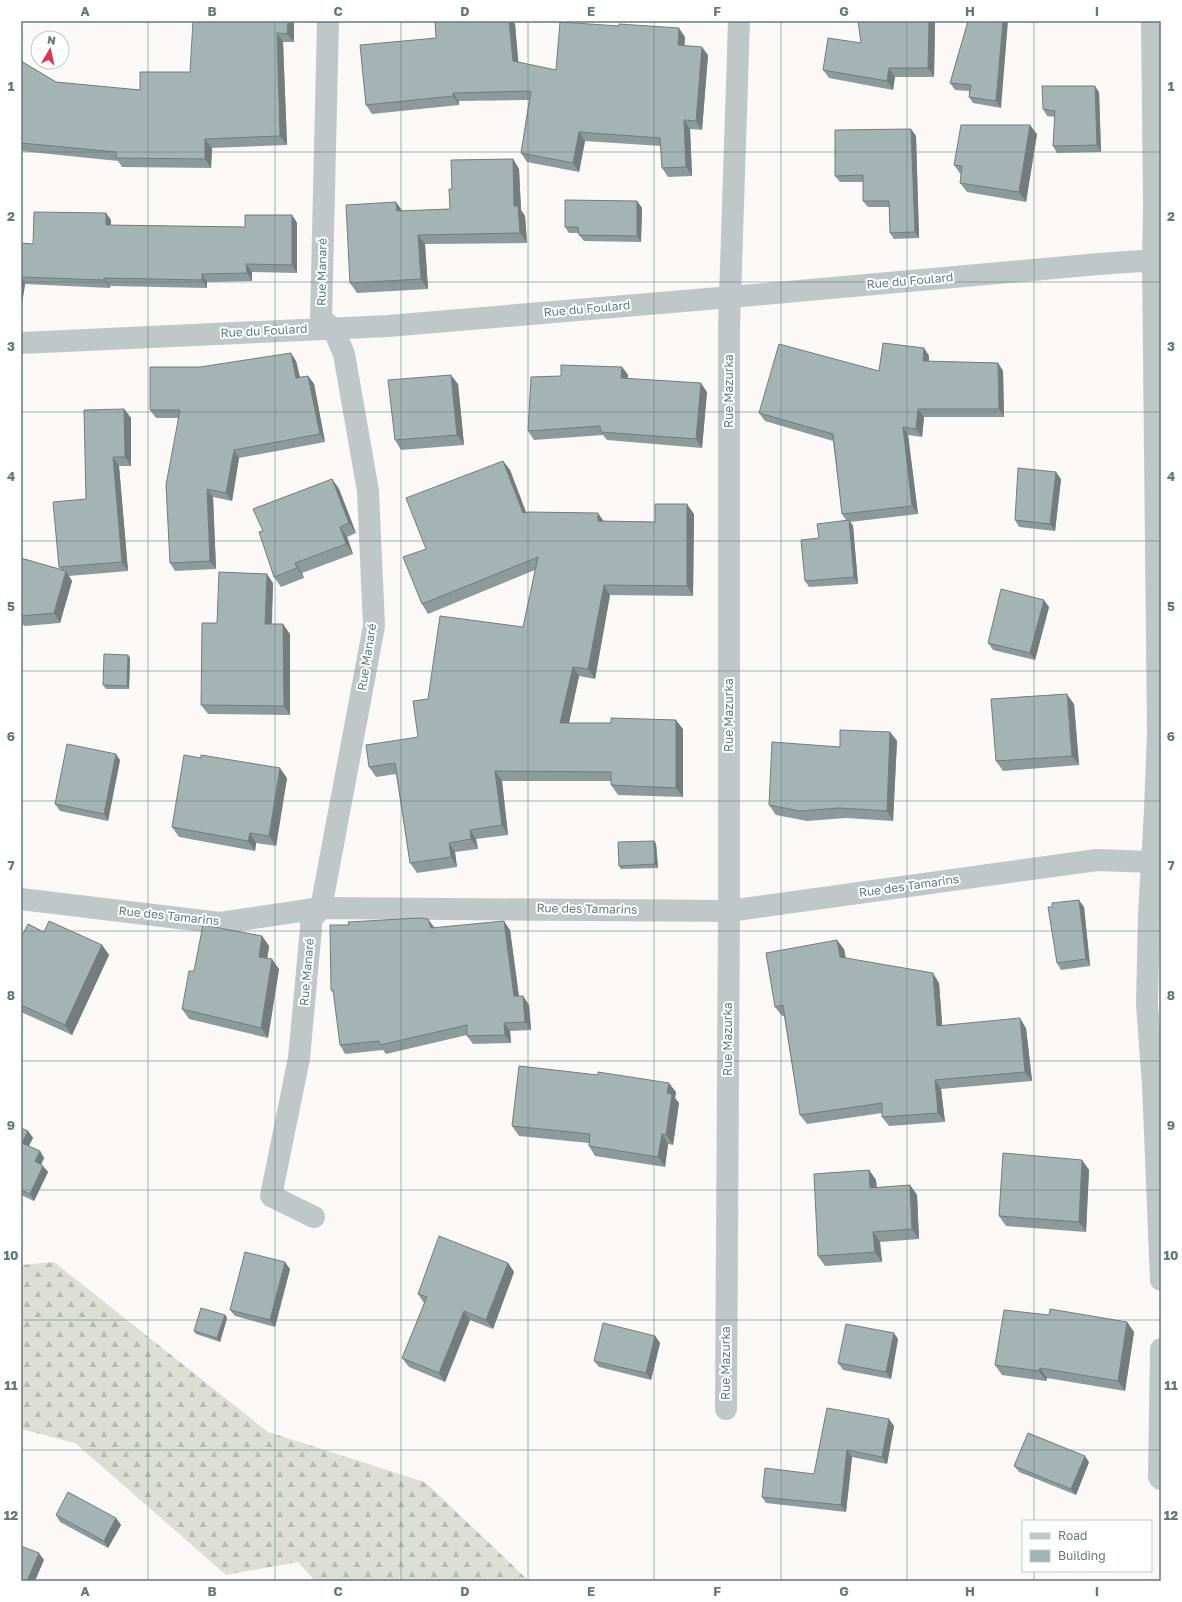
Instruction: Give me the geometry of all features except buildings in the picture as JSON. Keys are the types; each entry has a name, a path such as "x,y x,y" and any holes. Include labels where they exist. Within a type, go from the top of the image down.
{"street":[{"name":"Rue Manaré","path":"314,1217 271,1196 299,1058 311,920 321,908 374,626 368,491 344,354 333,328 321,319 328,21"},
{"name":"Rue Mazurka","path":"726,1409 729,911 729,328 739,21"},
{"path":"1152,21 1158,205 1153,262 1158,803 1152,862 1149,916 1147,1004 1154,1100 1161,1280"},
{"name":"Rue du Foulard","path":"21,342 396,325 1099,264 1153,262"},
{"name":"Rue des Tamarins","path":"21,899 220,923 321,908 729,911 1097,860 1152,862"},
{"path":"1161,1349 1159,1477 1161,1479"}],"green space":[{"path":"54,1262 268,1432 425,1482 529,1581 315,1581 298,1562 226,1575 75,1443 21,1429 21,1265"}]}
